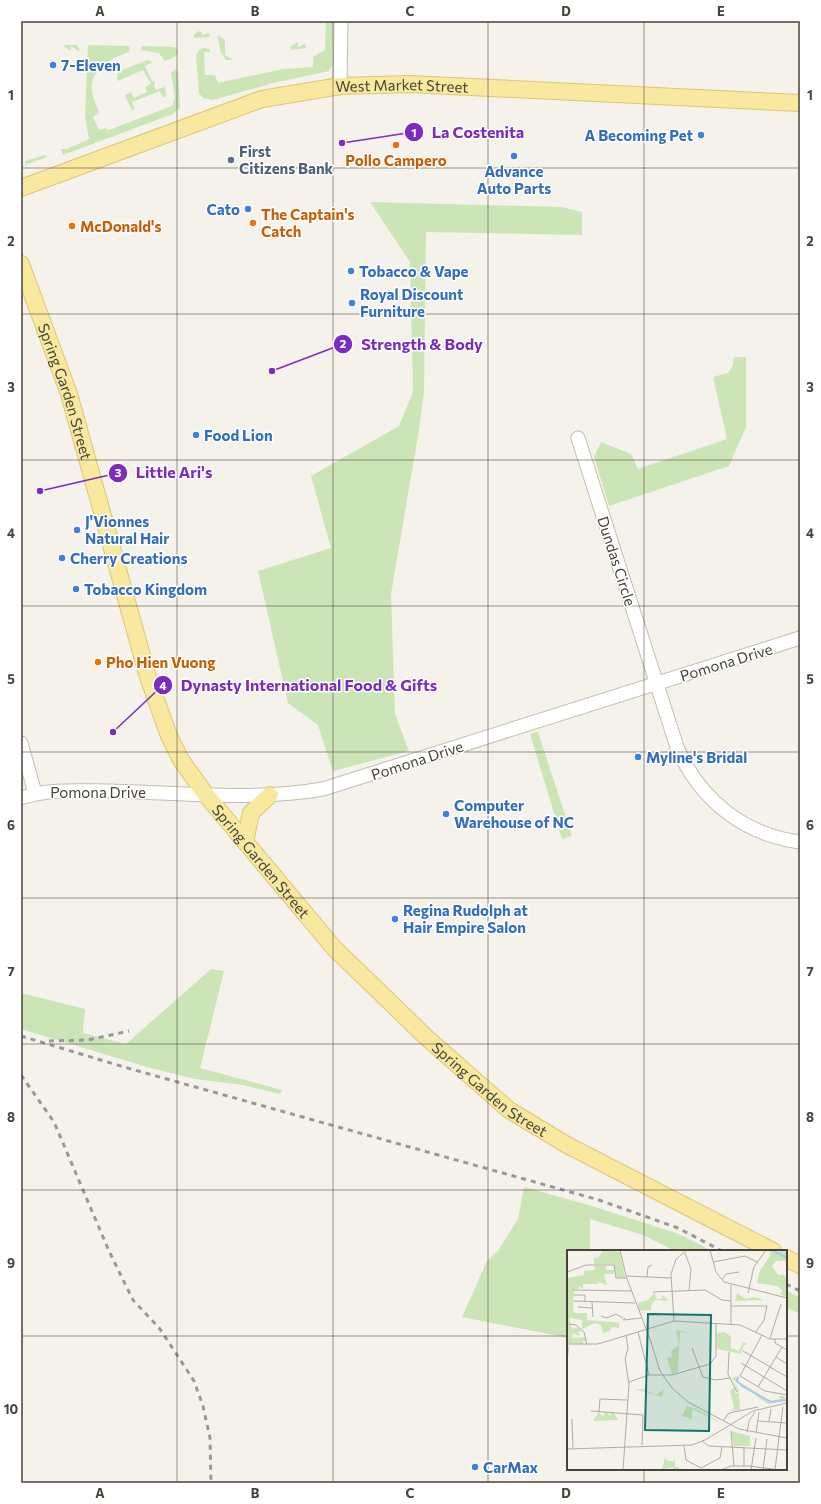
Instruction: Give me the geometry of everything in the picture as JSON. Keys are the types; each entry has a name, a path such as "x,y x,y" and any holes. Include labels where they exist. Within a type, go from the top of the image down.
{"main road":[{"name":"West Market Street","path":"21,188 262,99 340,86 410,84 800,103"},
{"name":"Spring Garden Street","path":"21,264 46,327 71,399 148,677 169,736 181,760 206,795 334,948 353,968 427,1038 509,1110 567,1145 771,1250"},
{"path":"245,842 251,813 270,796"},
{"path":"787,1258 800,1265"}],"street":[{"path":"340,86 341,21"},
{"name":"Dundas Circle","path":"578,438 628,597 682,758 702,790 718,806 743,824 783,840 800,842"},
{"name":"Pomona Drive","path":"21,798 35,793 80,791 270,796 305,792 338,784 800,638"},
{"path":"21,742 35,793"}],"green space":[{"path":"326,21 333,21 332,65 329,71 273,83 213,100 203,98 199,93 196,55 199,50 203,48 210,49 210,52 204,52 205,75 215,75 218,83 283,69 313,67 313,57 325,50"},
{"path":"199,31 202,32 202,35 209,33 210,37 194,38 194,35"},
{"path":"217,35 225,40 225,55 233,60 226,60 221,53"},
{"path":"298,42 298,47 305,44 306,48 291,50 290,47"},
{"path":"77,45 80,50 78,51 71,46 71,51 63,46"},
{"path":"88,45 128,46 130,48 129,52 114,58 101,67 93,80 93,96 99,113 93,117 99,130 106,128 109,130 172,106 175,97 171,73 175,69 178,72 180,107 173,114 63,155 61,149 67,149 89,139 85,117"},
{"path":"142,46 174,47 177,49 178,53 175,57 165,61 159,53 141,50"},
{"path":"147,60 153,62 145,66 152,81 155,81 154,86 156,90 165,87 166,96 163,98 160,91 132,102 135,108 132,111 125,95 131,92 134,98 147,92 145,87 151,84 143,70 118,81 118,72"},
{"path":"45,155 47,157 25,165 25,161"},
{"path":"370,202 561,207 582,212 582,235 426,232 424,391 419,430 391,594 395,714 409,751 333,771 318,725 288,703 258,571 331,548 311,476 399,426 413,392 410,262"},
{"path":"734,357 746,357 746,427 729,466 609,506 594,457 601,442 631,454 638,469 727,439 713,377 728,373 733,365"},
{"path":"538,732 572,836 562,839 530,734"},
{"path":"211,969 224,971 200,1068 282,1090 280,1094 243,1085 195,1079 147,1067 21,1029 21,993 85,1009 83,1033 126,1044"},
{"path":"524,1187 592,1206 679,1234 710,1250 673,1250 643,1235 590,1219 590,1250 567,1250 567,1338 462,1317 487,1261 498,1251 518,1219"},
{"path":"787,1291 800,1298 800,1314 787,1308"}],"railway":[{"path":"49,1041 88,1040 129,1031"},
{"path":"21,1036 124,1067 599,1200 678,1228 720,1250"},
{"path":"21,1075 54,1122 109,1251 133,1300 160,1329 194,1381 203,1406 210,1438 211,1483"},
{"path":"787,1284 800,1291"}],"place":[{"name":"7-Eleven","path":"53,65"},
{"name":"A Becoming Pet","path":"701,135"},
{"name":"La Costenita","path":"342,143"},
{"name":"Pollo Campero","path":"396,145"},
{"name":"Advance Auto Parts","path":"514,156"},
{"name":"First Citizens Bank","path":"231,160"},
{"name":"Cato","path":"248,209"},
{"name":"The Captain's Catch","path":"253,223"},
{"name":"McDonald's","path":"72,226"},
{"name":"Tobacco & Vape","path":"351,271"},
{"name":"Royal Discount Furniture","path":"352,303"},
{"name":"Strength & Body","path":"272,371"},
{"name":"Food Lion","path":"196,435"},
{"name":"Little Ari's","path":"40,491"},
{"name":"J'Vionnes Natural Hair","path":"77,530"},
{"name":"Cherry Creations","path":"62,558"},
{"name":"Tobacco Kingdom","path":"76,589"},
{"name":"Pho Hien Vuong","path":"98,662"},
{"name":"Dynasty International Food & Gifts","path":"113,732"},
{"name":"Myline's Bridal","path":"638,757"},
{"name":"Computer Warehouse of NC","path":"446,814"},
{"name":"Regina Rudolph at Hair Empire Salon","path":"395,919"},
{"name":"CarMax","path":"475,1467"}]}
